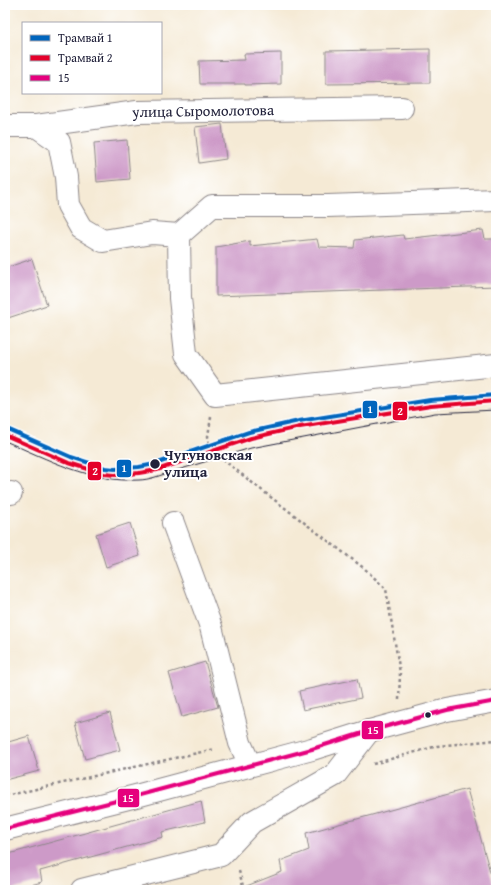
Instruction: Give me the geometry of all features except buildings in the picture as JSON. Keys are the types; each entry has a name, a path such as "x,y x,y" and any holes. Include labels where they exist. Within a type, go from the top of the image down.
{"main road":[{"name":"улица Сыромолотова","path":"5,126 36,126 137,112 402,108"},
{"path":"36,126 59,142 66,177 68,205 81,228 103,241 152,233 179,235 212,206 328,206 496,200"},
{"path":"179,235 180,298 186,354 215,395 496,365"},
{"path":"174,523 211,627 240,743 250,765"},
{"path":"5,829 312,749 369,730 463,706 496,701"},
{"path":"82,890 221,855 252,822 335,775 369,730"}],"path":[{"path":"215,395 208,436 209,445 221,458 365,569 386,588 400,673 399,700 408,720"},
{"path":"372,765 437,746 496,740"},
{"path":"5,796 240,743"}],"tram line":[{"name":"1","path":"5,428 71,457 105,468 115,469 155,464 249,432 299,421 430,400 496,395"},
{"name":"2","path":"5,435 69,463 104,474 115,475 157,470 251,438 300,427 431,406 496,401"},
{"path":"5,441 53,462 87,474 121,480 143,480 251,448 435,413 496,410"}],"transit line":[{"name":"15","path":"5,829 312,749 369,731 447,710 496,701"}],"place":[{"name":"Чугуновская улица","path":"155,464"}]}
